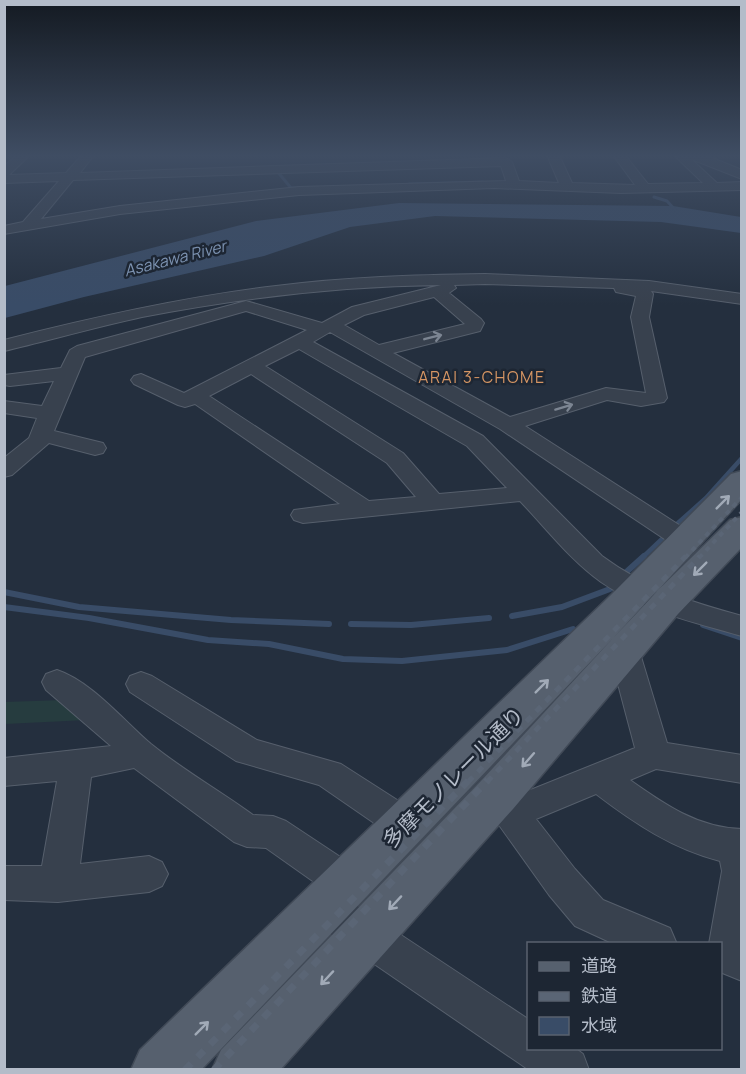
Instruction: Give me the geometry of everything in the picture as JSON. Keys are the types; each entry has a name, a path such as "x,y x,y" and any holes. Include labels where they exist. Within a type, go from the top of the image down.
{"main road":[{"name":"多摩モノレール通り","path":"160,1070 346,909 504,804 624,650 650,598 684,540 741,480"},
{"name":"多摩モノレール通り","path":"241,1070 346,909 406,825 650,598 741,527"}],"street":[{"path":"28,226 46,205"},
{"path":"4,230 163,205"},
{"path":"141,380 185,401 358,311 479,280"},
{"path":"4,346 110,318 227,296 345,282 479,280 693,290 741,299"},
{"path":"508,424 606,394 641,400 657,398 640,318 641,289"},
{"path":"377,351 474,327 475,322 437,291"},
{"path":"4,470 39,441 49,413 77,354 84,350 237,307 253,307 326,327 377,351 508,424 684,540"},
{"path":"300,342 475,441 610,577 650,598 741,626"},
{"path":"253,367 395,458 434,502"},
{"path":"10,380 69,373"},
{"path":"195,396 364,509"},
{"path":"5,407 49,413"},
{"path":"41,434 95,448"},
{"path":"303,515 528,493"},
{"path":"624,650 654,755"},
{"path":"57,682 110,724 139,753 247,831 273,832 346,909 527,1044"},
{"path":"141,684 248,751 329,774 406,825"},
{"path":"4,772 105,762 139,753"},
{"path":"656,942 589,913 562,882 504,804 600,777 654,755 741,769"},
{"path":"58,884 76,766"},
{"path":"600,777 675,828 718,845 738,846 741,871 727,954 741,961"},
{"path":"7,883 58,884 148,874"}],"green space":[{"path":"65,700 87,720 5,724 5,702"}],"water":[{"name":"Asakawa River","path":"382,205 673,206 741,217 741,233 661,222 435,216 350,227 264,256 84,297 5,318 5,286 256,221"}],"waterway":[{"path":"671,205 677,212"},
{"path":"678,523 706,498 742,458"},
{"path":"642,558 662,539"},
{"path":"623,575 644,556"},
{"path":"512,616 562,607 610,589"},
{"path":"4,592 79,607 231,620 329,624"},
{"path":"4,607 89,618 208,640 269,644 343,659 402,661 507,650 573,629"},
{"path":"351,624 411,625 489,618"},
{"path":"703,625 742,638"}],"railway":[{"path":"685,558 742,497"},
{"path":"699,558 742,512"},
{"path":"468,782 686,556"},
{"path":"487,782 700,556"},
{"path":"185,1070 469,780"},
{"path":"214,1070 488,780"}],"district":[{"name":"ARAI 3-CHOME","path":"482,377"}]}
